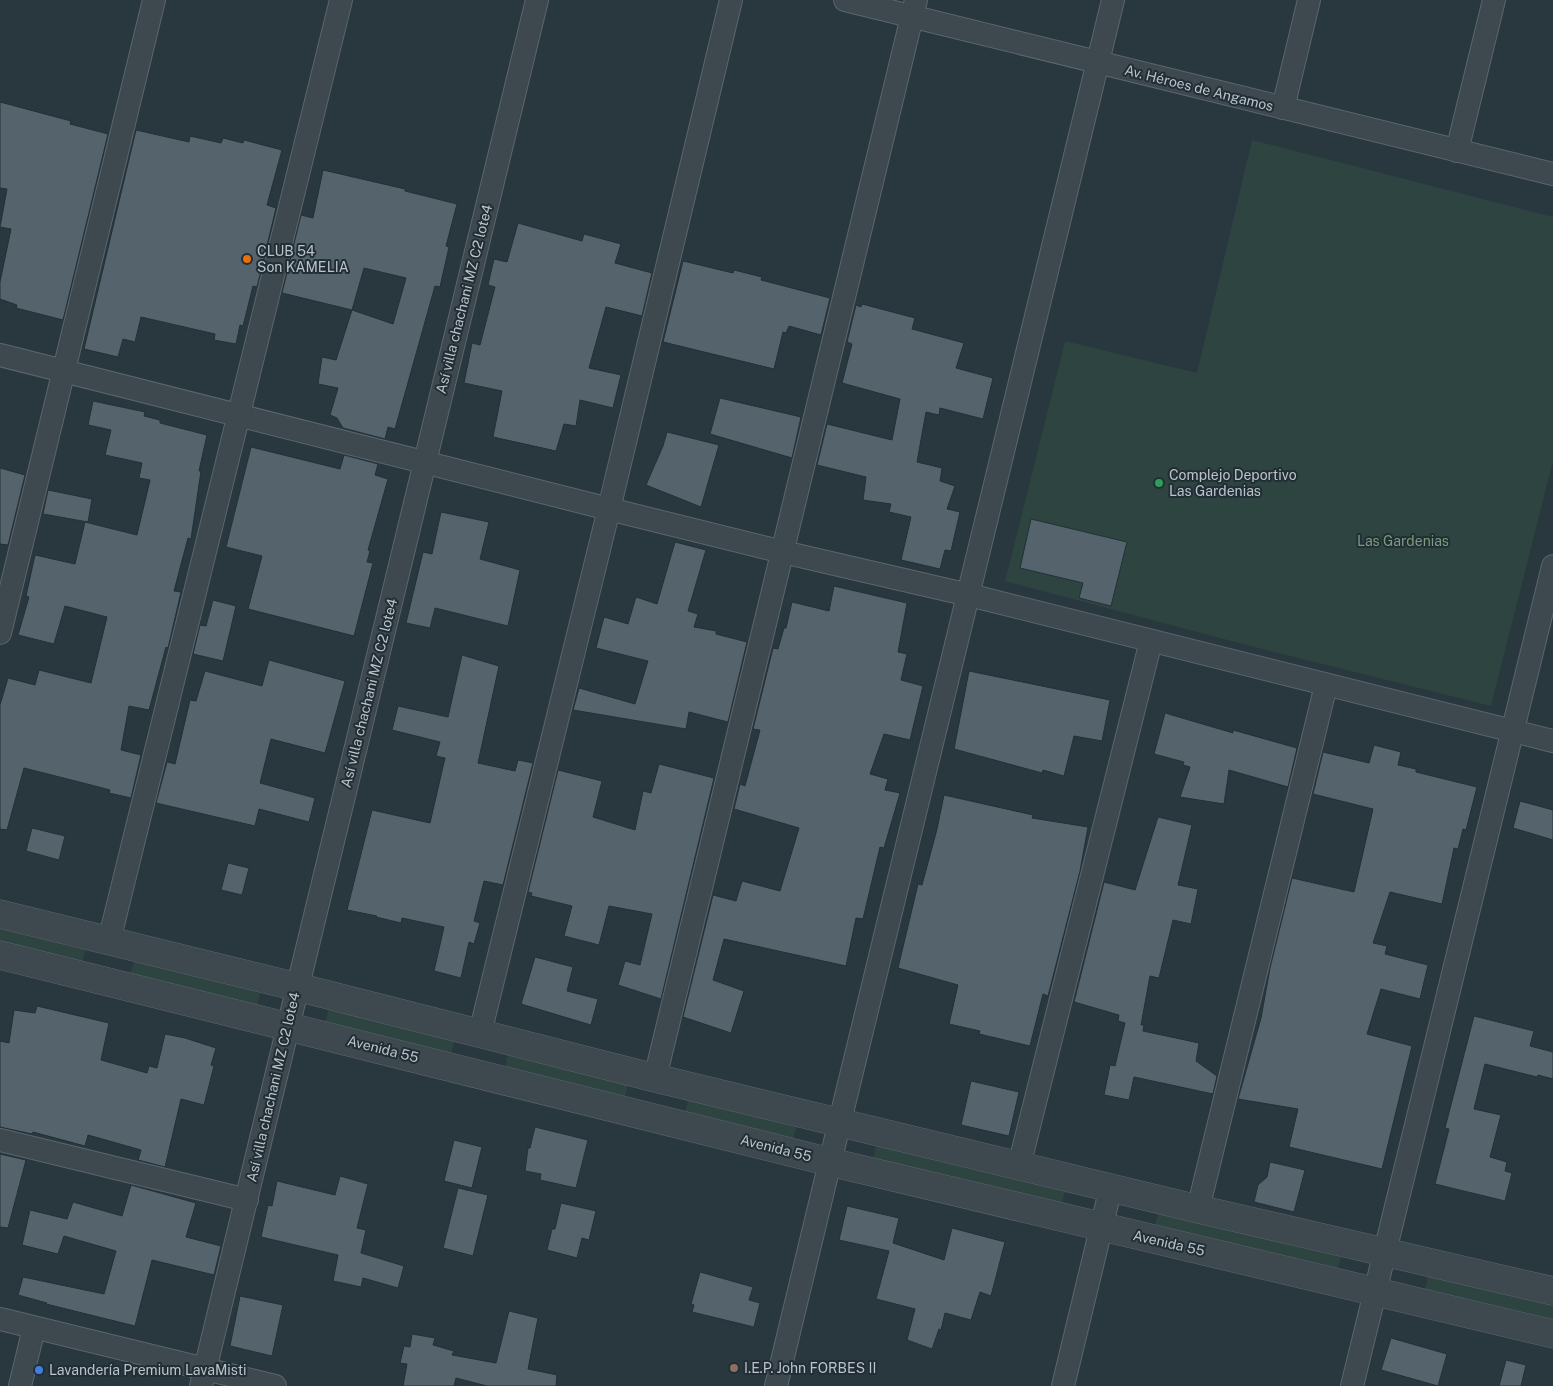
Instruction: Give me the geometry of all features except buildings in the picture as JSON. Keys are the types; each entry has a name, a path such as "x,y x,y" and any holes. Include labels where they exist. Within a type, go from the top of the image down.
{"street":[{"path":"0,633 154,0"},
{"path":"109,941 240,416 341,0"},
{"name":"Así villa chachani MZ C2 lote4","path":"203,1378 536,0"},
{"path":"480,1033 609,509 731,0"},
{"name":"Av. Héroes de Angamos","path":"845,0 914,9 1098,63 1553,174"},
{"path":"776,1386 1113,0"},
{"path":"1283,108 1309,0"},
{"path":"1457,151 1494,0"},
{"path":"655,1078 914,9"},
{"path":"0,355 609,509 783,552 969,594 1553,741"},
{"path":"1352,1386 1553,566"},
{"path":"1020,1166 1151,640"},
{"path":"1198,1209 1326,685"},
{"path":"0,914 839,1123 1553,1291"},
{"name":"Avenida 55","path":"0,954 830,1162 1553,1334"},
{"path":"0,1140 246,1200"},
{"path":"1063,1386 1111,1187"},
{"path":"0,1319 203,1378 275,1386"},
{"path":"20,1386 34,1328"}],"green space":[{"name":"Las Gardenias","path":"1252,140 1553,217 1553,461 1491,706 1250,646 1005,581 1065,341 1197,373"},
{"path":"0,929 85,950 82,963 0,942"},
{"path":"134,961 260,993 257,1006 130,975"},
{"path":"329,1009 454,1041 451,1055 325,1022"},
{"path":"508,1055 628,1085 625,1098 504,1068"},
{"path":"688,1100 796,1127 793,1140 685,1113"},
{"path":"876,1146 1065,1192 1062,1203 873,1158"},
{"path":"1158,1214 1341,1257 1338,1268 1155,1225"},
{"path":"1428,1276 1553,1306 1553,1319 1425,1289"}],"place":[{"name":"CLUB 54 Son KAMELIA","path":"247,259"},
{"name":"Complejo Deportivo Las Gardenias","path":"1159,483"},
{"name":"I.E.P. John FORBES II","path":"734,1368"},
{"name":"Lavandería Premium LavaMisti","path":"39,1370"}]}
